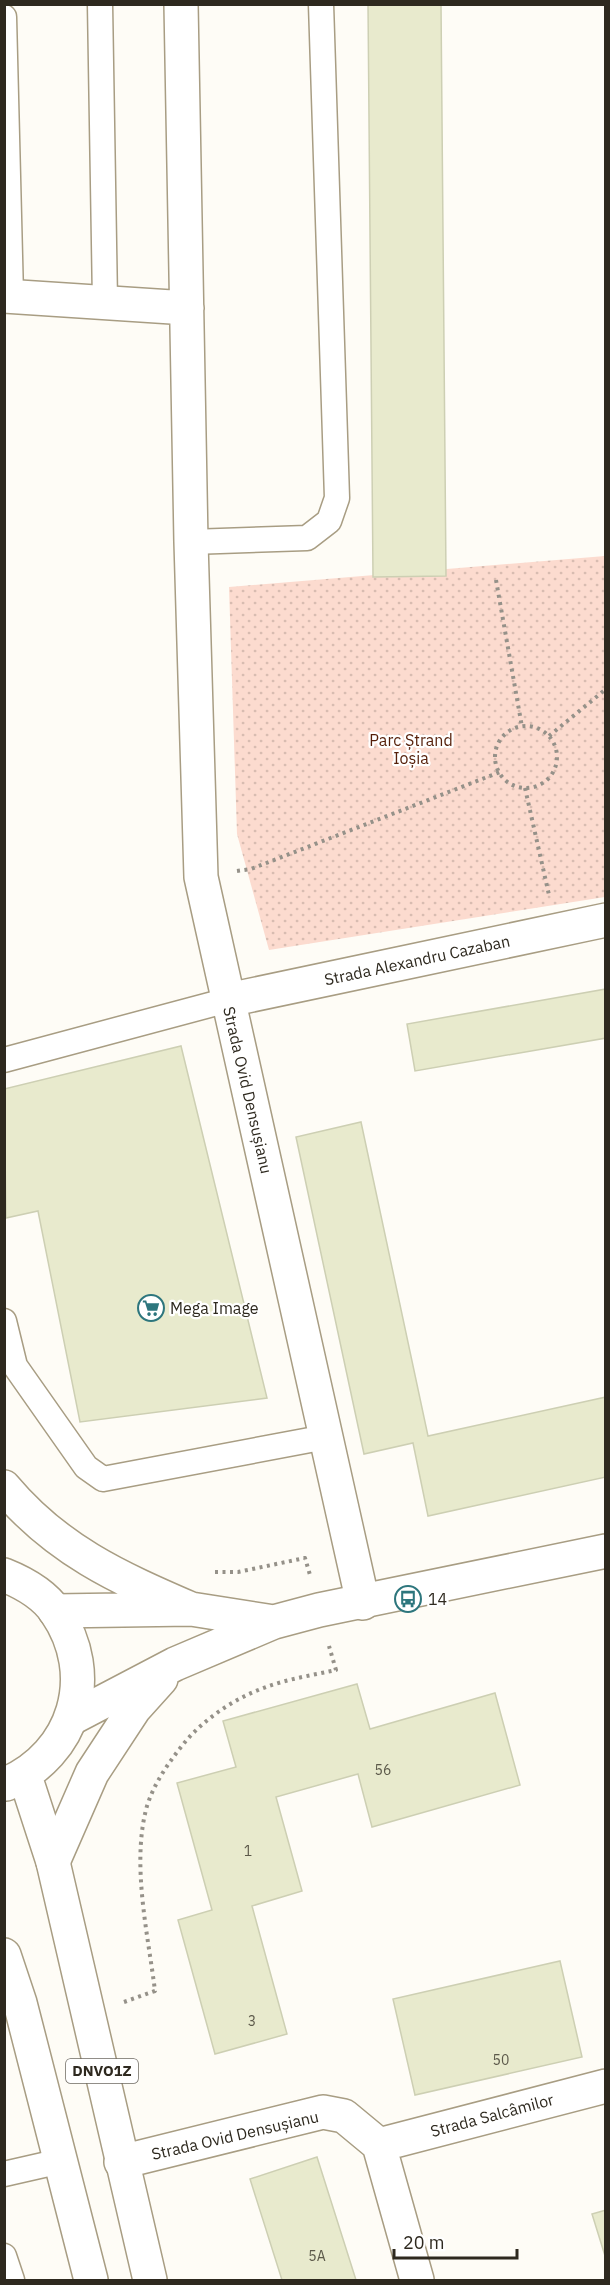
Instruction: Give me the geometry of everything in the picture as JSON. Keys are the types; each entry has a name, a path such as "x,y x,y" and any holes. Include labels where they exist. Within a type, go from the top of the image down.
{"street":[{"name":"Strada Ovid Densușianu","path":"181,4 201,877 363,1603"},
{"path":"8,296 187,308"},
{"name":"Strada Alexandru Cazaban","path":"228,1000 606,921"},
{"path":"4,1487 25,1512 60,1541 93,1562 139,1586 191,1609"},
{"path":"72,1718 175,1664 274,1622 319,1610 363,1603 606,1551"},
{"name":"DNVO1Z","path":"4,1575 28,1586 55,1611 73,1644 78,1681 72,1718 53,1751 15,1780 53,1862 90,2013 121,2162 150,2280"},
{"path":"55,1611 191,1609 274,1622"},
{"path":"53,1862 92,1773 134,1709 175,1664"},
{"path":"4,1955 12,1994 61,2161 91,2280"},
{"name":"Strada Salcâmilor","path":"379,2145 606,2086"},
{"name":"Strada Ovid Densușianu","path":"121,2162 322,2112 344,2116 379,2145"},
{"path":"379,2145 417,2280"}],"lane":[{"path":"100,4 105,302"},
{"path":"192,557 307,538 329,521 337,498 321,4"},
{"path":"4,17 8,296"},
{"path":"4,1060 228,1000"},
{"path":"4,1321 15,1366 86,1467 103,1479 326,1437"},
{"path":"4,2174 61,2161"},
{"path":"4,2256 12,2280"}],"path":[{"path":"496,580 522,727"},
{"path":"549,736 606,689"},
{"path":"522,727 541,730 549,736 557,754 557,764 545,782 525,788 515,786 500,772 496,762 499,743 505,735 522,727"},
{"path":"201,877 251,869 500,772"},
{"path":"525,788 557,930"}],"green space":[{"name":"Parc Ștrand Ioșia","path":"605,556 605,897 269,950 237,834 229,587"}],"building":[{"path":"368,4 441,4 446,576 373,577"},
{"path":"606,989 606,1038 415,1071 407,1024"},
{"name":"Mega Image","path":"181,1046 267,1398 80,1422 38,1211 6,1218 4,1089"},
{"path":"361,1122 428,1436 606,1397 606,1477 428,1516 413,1443 364,1454 296,1137"},
{"path":"357,1684 370,1729 495,1693 520,1785 372,1827 358,1774 276,1797 302,1891 252,1906 287,2034 215,2054 178,1920 212,1910 177,1783 236,1767 223,1721"},
{"path":"560,1961 582,2057 415,2095 393,1999"},
{"path":"317,2157 356,2280 282,2280 250,2179"},
{"path":"606,2210 606,2259 592,2214"}],"place":[{"name":"Mega Image","path":"151,1308"},
{"name":"14","path":"408,1599"}]}
